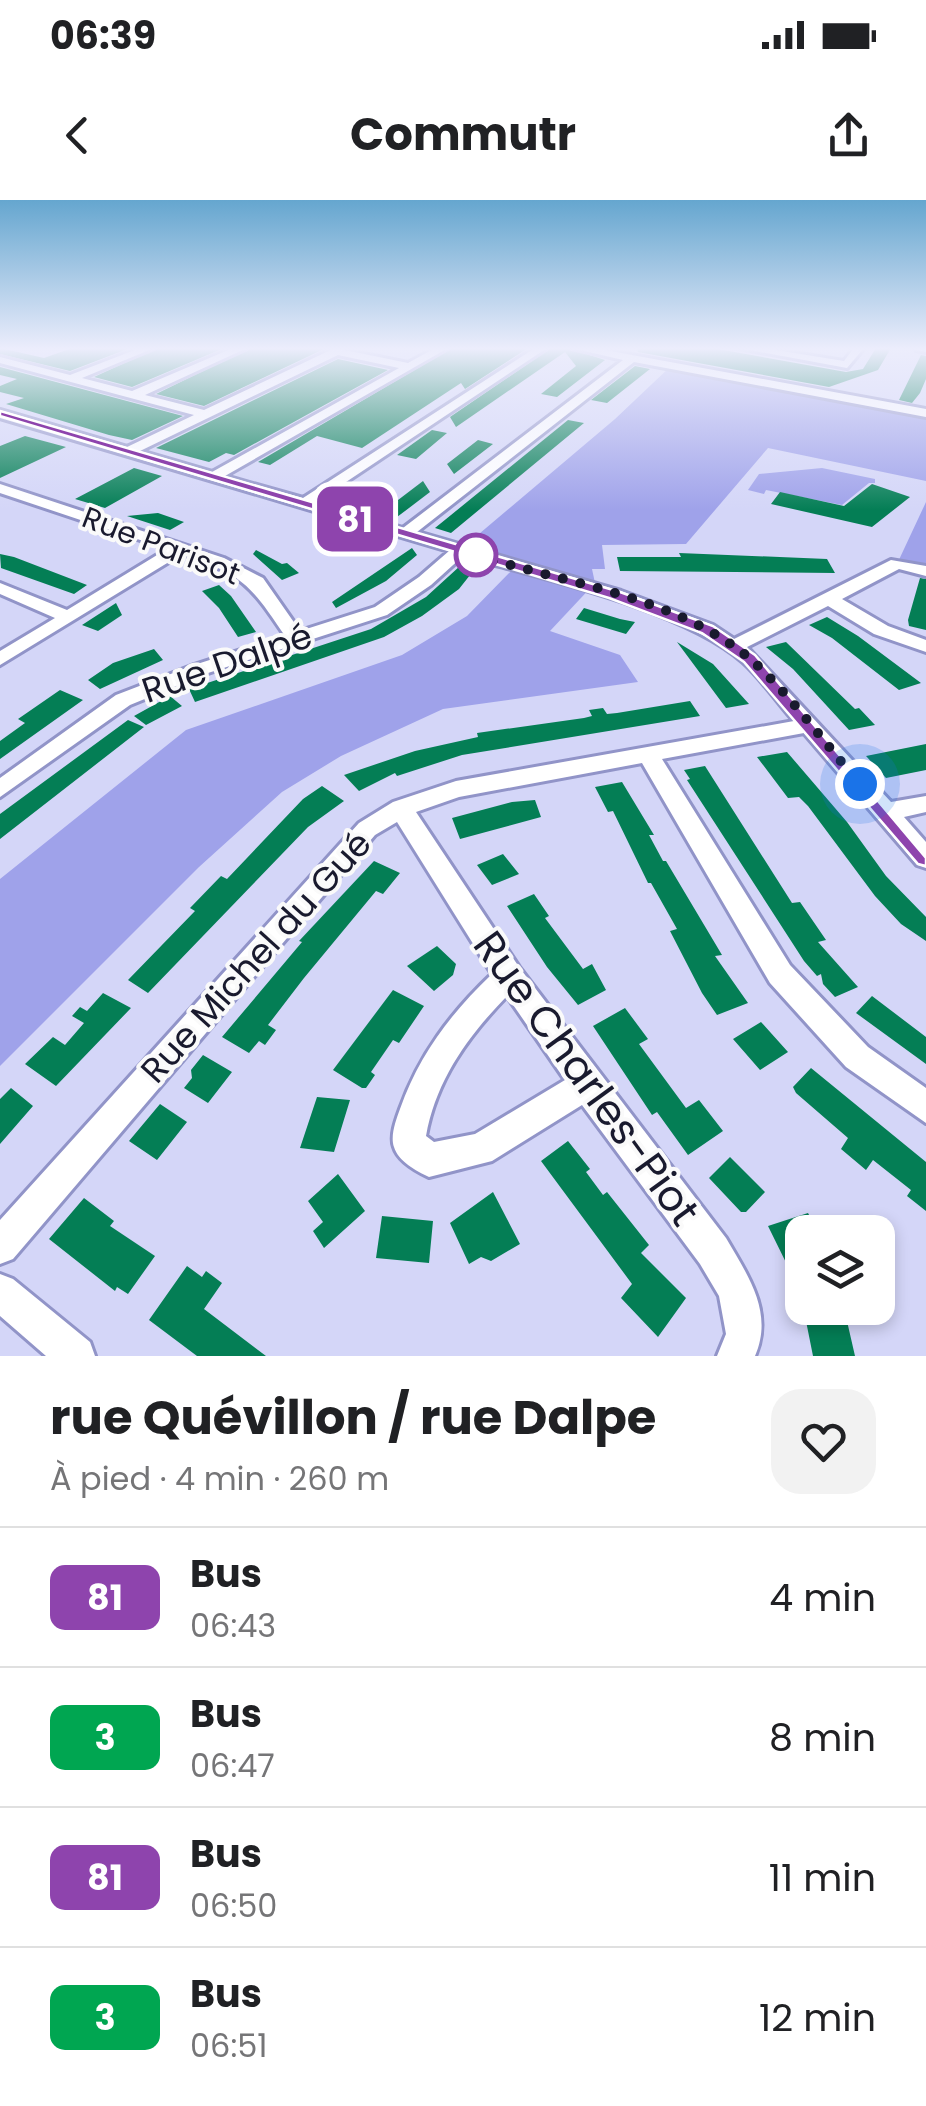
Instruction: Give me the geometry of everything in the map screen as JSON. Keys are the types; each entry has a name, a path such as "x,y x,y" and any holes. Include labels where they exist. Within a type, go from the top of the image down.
{"street":[{"path":"161,402 207,414"},
{"path":"128,452 232,402"},
{"path":"213,477 347,402"},
{"path":"304,504 460,402"},
{"path":"405,534 575,402"},
{"path":"867,402 926,413"},
{"path":"0,414 460,550 707,629 750,658 926,858"},
{"name":"Rue Parisot","path":"0,488 218,561 256,582 296,638"},
{"path":"0,659 181,548"},
{"name":"Rue Dalpé","path":"0,789 122,700 201,668 381,611 460,550"},
{"path":"733,647 897,564 926,571"},
{"path":"0,588 70,616"},
{"path":"826,597 926,662"},
{"path":"882,630 926,646"},
{"name":"Rue Michel du Gué","path":"0,1246 367,829 401,808 456,789 809,726"},
{"path":"648,754 780,974 858,1057 926,1107"},
{"path":"885,812 926,804"},
{"name":"Rue Charles-Piot","path":"401,808 509,976 586,1085 712,1250 736,1290 745,1335 736,1356"},
{"path":"509,976 465,1017 432,1070 412,1113 408,1142 430,1160 480,1149 586,1085"},
{"path":"0,1292 76,1356"}],"shaded area":[{"path":"633,402 866,402 926,413 926,481 768,448 686,544 602,545 605,569 592,569 595,583 550,631 620,655 638,682 443,709 341,756 282,792 199,867 0,1066 0,879 186,730 402,655 467,616 515,567 460,550"},
{"path":"822,468 875,479 875,483 869,483 842,505 748,490 759,474"},
{"path":"926,502 926,571 897,564"}],"building":[{"path":"131,402 183,416 132,440 6,404"},
{"path":"250,402 330,402 234,455 226,453 209,462 156,448"},
{"path":"360,402 432,402 362,448 317,436 270,465 258,462"},
{"path":"472,402 492,402 456,427 450,417"},
{"path":"568,420 584,423 451,533 435,528"},
{"path":"432,430 447,433 416,459 397,455"},
{"path":"25,436 66,447 0,478 0,446"},
{"path":"478,440 493,444 454,474 447,464"},
{"path":"134,468 162,476 105,508 75,499"},
{"path":"423,481 430,492 397,517 381,513"},
{"path":"872,484 910,497 872,527 771,504 780,492 844,506"},
{"path":"158,513 184,522 170,530 127,516"},
{"path":"412,548 417,555 386,581 336,608 332,602"},
{"path":"256,550 287,563 299,573 282,580 253,554"},
{"path":"679,553 827,559 835,573 620,571 617,557 681,557"},
{"path":"0,554 87,585 74,594 1,568"},
{"path":"460,566 474,570 459,589 384,637 195,702 189,689 371,629 426,597"},
{"path":"920,578 926,579 926,630 909,626 908,620"},
{"path":"219,585 256,632 238,637 202,591"},
{"path":"116,603 122,615 98,631 82,625"},
{"path":"584,608 635,622 626,634 576,619"},
{"path":"827,617 921,683 899,690 809,625"},
{"path":"677,642 713,664 749,704 726,708"},
{"path":"786,642 875,725 849,730 793,669 766,647"},
{"path":"154,649 163,660 100,689 88,680 113,663"},
{"path":"60,690 83,700 0,759 0,741 25,723 18,719"},
{"path":"170,696 182,706 146,725 134,716"},
{"path":"690,701 700,716 462,755 397,776 395,773 359,791 344,775 415,751 478,737 477,733 584,718 592,716 589,710 603,708 607,714"},
{"path":"128,720 144,727 0,839 0,814"},
{"path":"926,744 926,770 886,778 866,756"},
{"path":"787,752 847,822 886,876 926,917 926,941 901,924 875,896 808,806 799,797 788,798 757,757"},
{"path":"705,766 792,903 800,902 826,940 818,942 858,987 835,997 823,984 821,974 817,976 804,961 687,780 690,779 684,770"},
{"path":"622,782 654,835 649,835 663,861 722,955 715,956 748,1003 717,1015 702,993 670,931 677,929 648,883 613,811 608,812 595,787"},
{"path":"322,786 344,801 308,827 148,993 128,980 195,911 190,908 221,876 227,879 303,799"},
{"path":"535,800 541,817 460,839 452,818 512,802"},
{"path":"503,854 519,874 492,885 477,865"},
{"path":"374,861 400,873 383,894 376,891 304,978 268,1025 276,1030 265,1045 259,1041 249,1053 222,1037 302,942 299,941"},
{"path":"534,894 549,916 545,918 583,969 592,964 606,990 578,1005 547,967 507,906"},
{"path":"437,946 456,964 453,975 434,991 407,966"},
{"path":"393,990 424,1006 399,1043 393,1040 371,1072 375,1075 362,1088 333,1070"},
{"path":"103,993 131,1008 56,1086 25,1064 53,1037 65,1045 84,1023 72,1016 80,1007 87,1011"},
{"path":"872,996 926,1037 926,1064 856,1013"},
{"path":"625,1008 648,1039 639,1044 686,1108 699,1100 723,1131 688,1155 657,1112 652,1115 593,1026"},
{"path":"761,1022 788,1052 760,1070 733,1039"},
{"path":"203,1055 232,1072 208,1103 184,1088"},
{"path":"811,1068 926,1162 926,1211 907,1196 911,1190 873,1160 866,1170 841,1149 848,1138 793,1087"},
{"path":"11,1088 33,1106 0,1144 0,1099"},
{"path":"317,1097 350,1100 334,1152 300,1148"},
{"path":"160,1104 187,1122 157,1160 129,1141"},
{"path":"568,1141 590,1169 586,1172 603,1195 607,1192 649,1245 641,1253 686,1298 658,1337 621,1298 632,1284 541,1161"},
{"path":"730,1157 765,1192 746,1212 741,1212 709,1178"},
{"path":"338,1174 365,1211 324,1248 313,1231 323,1222 308,1201"},
{"path":"493,1192 520,1244 491,1261 481,1257 469,1264 450,1223"},
{"path":"84,1198 114,1221 110,1226 155,1256 128,1294 117,1287 115,1291 49,1239"},
{"path":"382,1216 433,1221 429,1263 376,1258"},
{"path":"785,1220 785,1260 768,1226"},
{"path":"187,1266 202,1277 206,1271 222,1283 204,1309 266,1356 197,1356 149,1320"},
{"path":"807,1325 848,1325 855,1356 813,1356"}],"bus line":[{"name":"81","path":"0,414 615,595 707,629 750,658 926,858"}],"route":[{"path":"476,555 615,595 707,629 750,658 860,784"}]}
